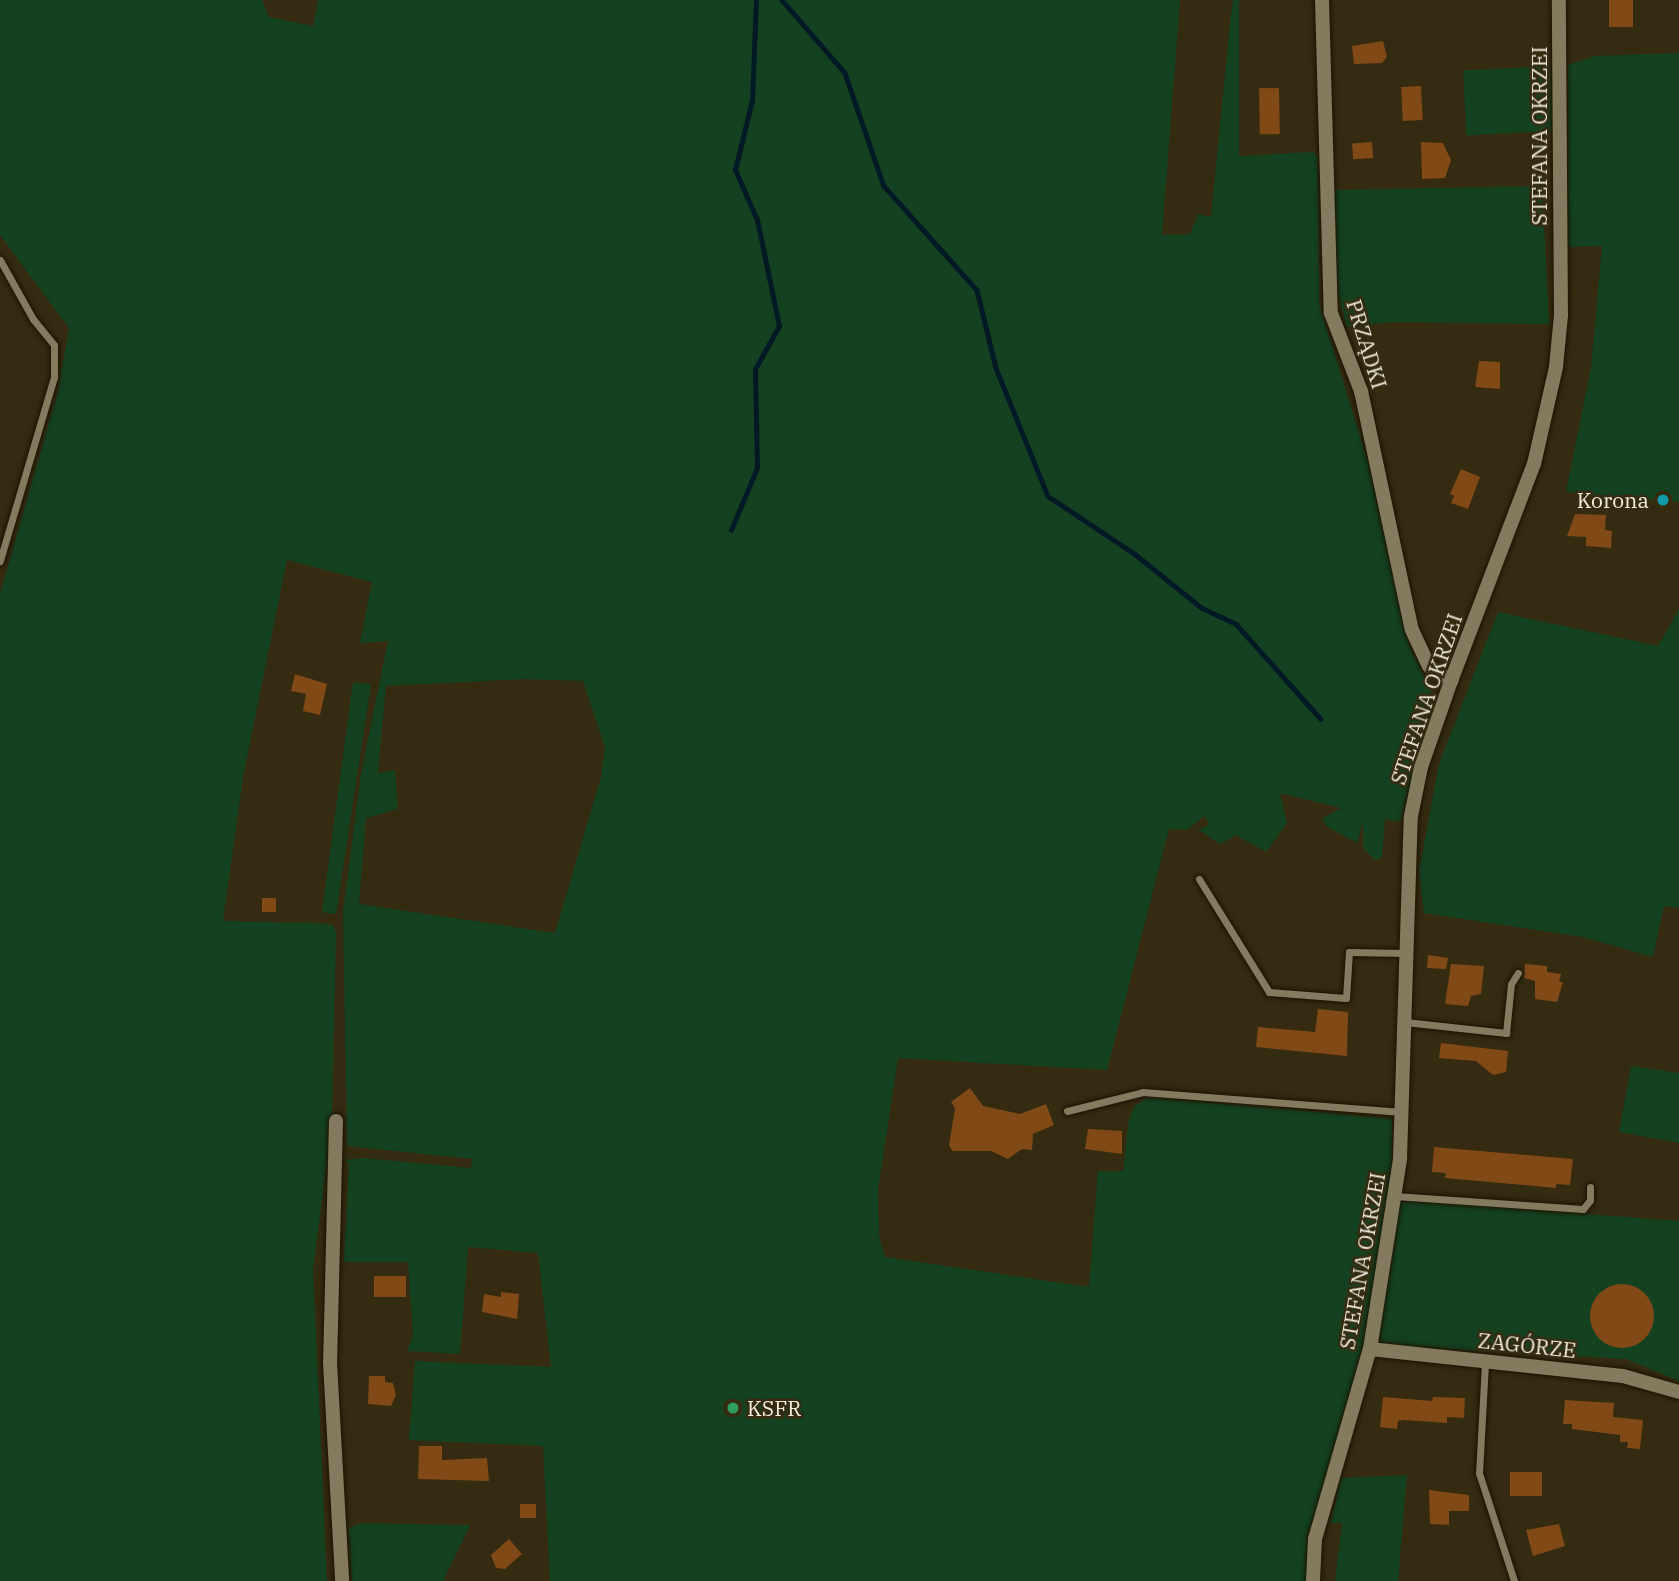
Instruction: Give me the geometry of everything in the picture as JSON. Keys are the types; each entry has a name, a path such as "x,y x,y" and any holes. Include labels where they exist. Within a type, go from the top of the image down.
{"street":[{"name":"PRZĄDKI","path":"1322,0 1331,313 1361,391 1412,630 1429,666 1451,681"},
{"name":"STEFANA OKRZEI","path":"1313,1581 1315,1539 1370,1349 1395,1196 1403,1112 1408,833 1421,766 1534,464 1556,367 1561,316 1559,0"},
{"path":"335,1121 330,1363 342,1581"},
{"name":"ZAGÓRZE","path":"1370,1349 1623,1376 1679,1392"}],"lane":[{"path":"0,260 33,319 54,345 54,377 0,561"},
{"path":"1199,879 1269,992 1346,998 1349,952 1405,953"},
{"path":"1405,1023 1506,1034 1511,984 1518,973"},
{"path":"1067,1111 1143,1092 1403,1112"},
{"path":"1395,1196 1583,1209 1590,1200 1590,1187"},
{"path":"1485,1363 1479,1473 1514,1581"}],"green space":[{"path":"0,0 262,0 269,17 313,26 318,0 1180,0 1162,235 1190,234 1198,214 1211,217 1231,13 1233,0 1239,0 1239,156 1313,152 1318,157 1319,304 1368,462 1409,645 1431,692 1427,724 1400,822 1385,819 1382,857 1376,861 1363,848 1363,821 1357,843 1326,826 1322,819 1341,808 1280,793 1287,823 1266,852 1236,835 1220,844 1199,830 1209,824 1204,816 1187,830 1169,829 1107,1070 898,1058 878,1190 879,1236 885,1257 1089,1287 1098,1171 1123,1171 1129,1119 1135,1106 1148,1097 1392,1119 1394,1208 1370,1349 1342,1439 1313,1581 550,1581 543,1446 409,1440 415,1361 551,1367 538,1253 468,1247 460,1354 407,1351 413,1335 408,1262 344,1262 349,1163 345,1160 362,1158 471,1168 472,1159 347,1146 343,913 361,774 388,641 360,643 372,582 287,560 243,777 223,921 320,923 333,925 336,933 332,1120 313,1270 327,1581 0,1581 0,594 58,392 69,328 0,235","holes":["524,679 583,681 605,747 601,777 555,933 359,904 366,818 398,809 395,770 378,773 386,686"]},
{"path":"1679,53 1679,502 1566,492 1591,368 1602,246 1567,247 1568,65 1595,56"},
{"path":"1550,66 1553,131 1467,135 1463,71"},
{"path":"1542,186 1549,324 1392,322 1347,327 1338,293 1332,190"},
{"path":"1679,609 1679,908 1664,906 1653,957 1583,937 1424,913 1419,871 1439,764 1498,612 1658,646"},
{"path":"353,682 371,684 336,914 322,912"},
{"path":"1631,1066 1679,1073 1679,1143 1619,1132"},
{"path":"1400,1200 1679,1221 1679,1381 1626,1359 1375,1345"},
{"path":"1407,1475 1398,1581 1335,1581 1342,1523 1331,1523 1341,1478"},
{"path":"361,1523 470,1525 443,1581 352,1581 349,1528"}],"building":[{"path":"1609,0 1633,0 1633,27 1609,27"},
{"path":"1383,41 1387,57 1382,63 1354,64 1352,46"},
{"path":"1421,86 1423,120 1403,121 1401,87"},
{"path":"1259,88 1279,88 1280,134 1260,134"},
{"path":"1372,142 1373,158 1353,159 1352,143"},
{"path":"1421,142 1443,143 1451,160 1445,178 1422,179"},
{"path":"1479,361 1500,362 1500,389 1475,387"},
{"path":"1461,469 1480,477 1468,509 1451,503 1454,496 1450,494"},
{"path":"1575,514 1606,515 1605,530 1612,531 1611,548 1586,546 1586,537 1567,536"},
{"path":"295,674 327,684 320,715 303,711 306,694 291,691"},
{"path":"262,898 276,898 276,912 262,912"},
{"path":"1428,955 1448,958 1446,969 1427,968"},
{"path":"1451,964 1484,966 1481,994 1471,996 1468,1006 1445,1004"},
{"path":"1525,964 1547,966 1547,972 1561,974 1559,982 1563,982 1557,1002 1535,999 1535,981 1524,978"},
{"path":"1318,1009 1348,1012 1347,1056 1256,1047 1258,1027 1315,1032"},
{"path":"1441,1043 1508,1051 1506,1072 1493,1075 1476,1061 1439,1058"},
{"path":"970,1088 983,1106 1020,1114 1046,1104 1054,1125 1033,1134 1032,1150 1022,1149 1008,1159 991,1151 953,1151 949,1146 955,1108 951,1102"},
{"path":"1088,1129 1122,1131 1122,1154 1085,1149"},
{"path":"1434,1147 1573,1159 1570,1185 1556,1184 1556,1188 1445,1178 1446,1173 1432,1172"},
{"path":"374,1276 406,1276 406,1297 374,1297"},
{"path":"1616,1284 1628,1284 1645,1293 1652,1304 1652,1328 1645,1339 1628,1348 1616,1348 1604,1343 1595,1334 1590,1322 1590,1310 1595,1298 1604,1289"},
{"path":"501,1292 519,1294 517,1319 482,1312 484,1294 501,1297"},
{"path":"369,1376 385,1376 385,1382 393,1383 396,1395 391,1406 368,1404"},
{"path":"1383,1397 1432,1401 1433,1397 1465,1398 1464,1418 1447,1417 1447,1423 1404,1420 1398,1421 1397,1429 1380,1427"},
{"path":"1565,1400 1614,1403 1613,1417 1643,1420 1640,1449 1627,1448 1628,1442 1620,1442 1620,1435 1572,1429 1572,1424 1563,1424"},
{"path":"419,1446 442,1446 442,1460 487,1458 489,1481 418,1479"},
{"path":"1510,1472 1542,1472 1542,1496 1510,1496"},
{"path":"1429,1490 1469,1495 1469,1511 1449,1511 1449,1525 1430,1524"},
{"path":"520,1504 536,1504 536,1518 520,1518"},
{"path":"1559,1524 1565,1546 1533,1556 1526,1530"},
{"path":"509,1539 522,1554 505,1569 496,1568 491,1555"}],"waterway":[{"path":"731,530 757,468 755,369 779,326 757,220 735,170 752,100 756,0"},
{"path":"782,0 845,73 884,186 977,290 996,368 1048,496 1135,554 1202,608 1236,624 1321,719"}],"place":[{"name":"Korona","path":"1663,500"},
{"name":"KSFR","path":"733,1408"}]}
